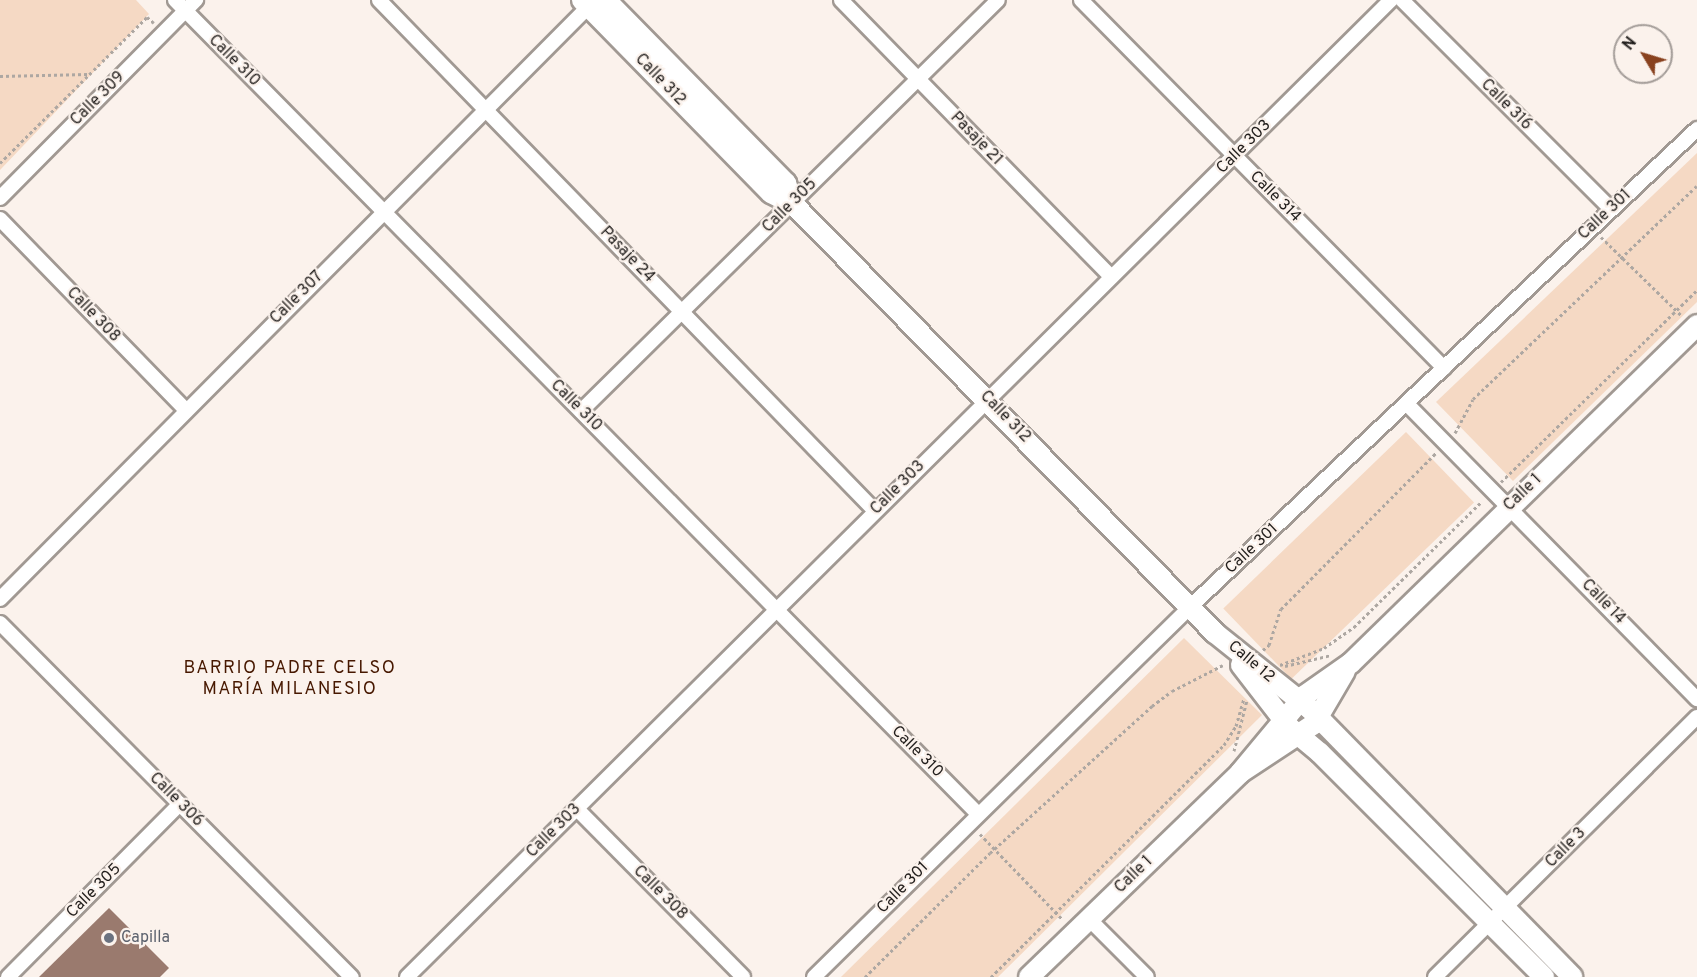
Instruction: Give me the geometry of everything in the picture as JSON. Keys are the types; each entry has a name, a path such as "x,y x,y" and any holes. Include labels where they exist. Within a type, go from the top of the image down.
{"street":[{"name":"Calle 310","path":"175,0 777,611 973,817"},
{"name":"Calle 309","path":"0,198 196,0"},
{"name":"Pasaje 24","path":"379,0 875,512"},
{"name":"Pasaje 21","path":"841,0 1111,278"},
{"name":"Calle 305","path":"581,411 998,0"},
{"name":"Calle 314","path":"1081,0 1444,368"},
{"name":"Calle 303","path":"407,977 777,611 987,398 1391,0"},
{"name":"Calle 316","path":"1402,0 1611,209"},
{"name":"Calle 307","path":"0,599 382,211 593,2"},
{"name":"Calle 312","path":"593,2 771,193 793,204 987,398 1215,633"},
{"name":"Calle 301","path":"814,977 973,817 1190,607 1697,129"},
{"name":"Calle 308","path":"0,219 186,410"},
{"name":"Calle 1","path":"1240,773 1299,701 1351,663 1509,506 1696,327"},
{"path":"1407,404 1509,506"},
{"name":"Calle 14","path":"1509,506 1697,699"},
{"name":"Calle 306","path":"0,623 351,977"},
{"name":"Calle 12","path":"1215,633 1262,681 1283,719 1298,736 1320,753 1544,977"},
{"name":"Calle 1","path":"1029,977 1240,773 1257,759 1298,736 1318,718 1351,663"},
{"name":"Calle 12","path":"1262,681 1299,701 1318,718 1572,977"},
{"name":"Calle 3","path":"1435,977 1697,717"},
{"name":"Calle 305","path":"8,977 180,804"},
{"name":"Calle 308","path":"577,809 743,977"},
{"path":"1082,925 1147,977"}],"path":[{"path":"0,163 147,16 164,33"},
{"path":"0,76 89,74"},
{"path":"865,977 995,849 1152,706 1172,691 1269,645 1281,609 1457,432 1473,399 1697,186"},
{"path":"1592,227 1696,327"},
{"path":"991,977 1224,745 1236,726 1242,700 1293,657 1324,648 1354,627 1697,290"},
{"path":"973,817 995,849 1056,912 1082,925"}],"shaded area":[{"path":"0,0 136,0 149,14 0,170"},
{"path":"1697,153 1697,302 1513,481 1436,402"},
{"path":"1406,432 1474,502 1291,679 1223,608"},
{"path":"1184,638 1262,715 998,977 841,977"}],"building":[{"name":"Capilla","path":"109,908 169,968 160,977 39,977"}],"place":[{"name":"Capilla","path":"109,938"}],"district":[{"name":"BARRIO PADRE CELSO MARÍA MILANESIO","path":"290,680"}]}
